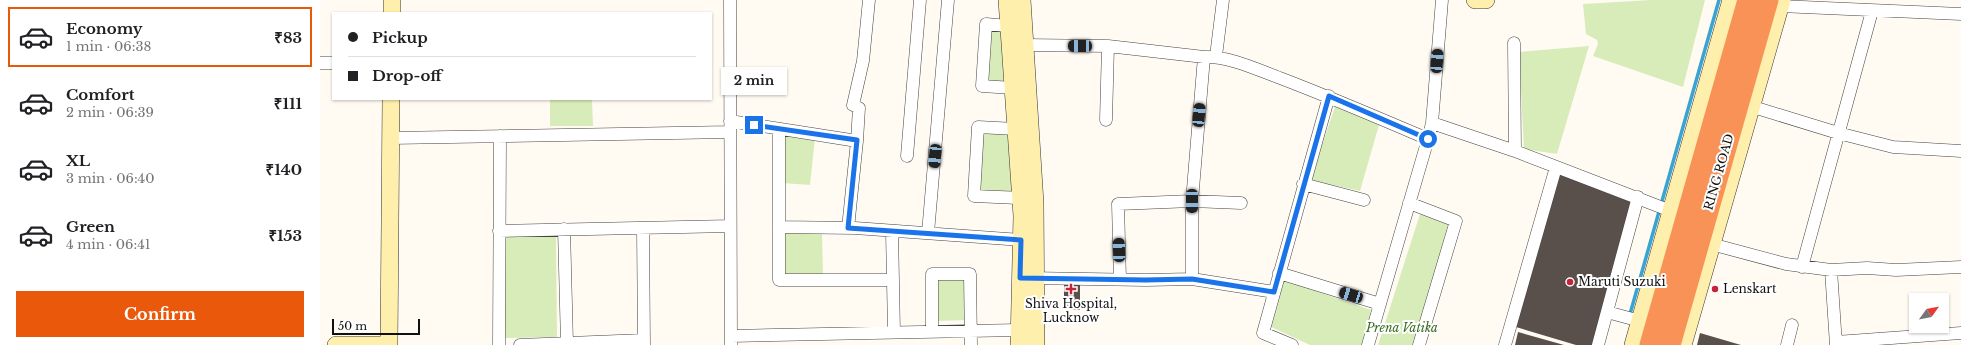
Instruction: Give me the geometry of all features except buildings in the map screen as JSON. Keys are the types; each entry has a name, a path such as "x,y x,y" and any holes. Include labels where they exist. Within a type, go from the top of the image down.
{"highway":[{"name":"RING ROAD","path":"1645,328 1748,0"},
{"name":"RING ROAD","path":"1670,345 1776,2"}],"street":[{"path":"392,0 392,12"},
{"path":"730,0 731,340 849,339 894,332 971,331 1019,337 1028,278 1035,203 1022,0"},
{"path":"848,228 859,108 853,105 863,61 869,0"},
{"path":"907,156 920,0"},
{"path":"928,233 948,0"},
{"path":"1007,0 1021,198 1021,240 1028,278 1036,345"},
{"path":"1192,279 1192,201 1210,57 1223,0"},
{"path":"1368,345 1432,123 1442,0"},
{"path":"1475,0 1484,0"},
{"path":"1633,345 1645,328 1669,210 1731,0"},
{"path":"1683,345 1750,106 1776,2 1872,11 1961,14"},
{"path":"1802,267 1872,11"},
{"path":"1008,26 986,24 982,86 1013,88"},
{"path":"1514,43 1515,151"},
{"path":"1025,45 1108,46 1210,57 1266,72 1329,96 1428,139"},
{"path":"1106,120 1108,46"},
{"path":"320,63 332,63"},
{"path":"1292,345 1263,333 1303,184 1329,96"},
{"path":"336,345 389,345 391,100"},
{"path":"1750,106 1838,133 1893,147 1961,151"},
{"path":"1432,123 1515,151 1669,210"},
{"path":"391,138 500,136 730,126 779,129 857,140"},
{"path":"1016,129 978,127 974,196 1021,198"},
{"path":"779,129 779,280 893,280"},
{"path":"498,345 500,136"},
{"path":"1505,345 1556,167"},
{"path":"1303,184 1364,200"},
{"path":"1598,345 1611,314 1638,197"},
{"path":"1120,280 1118,204 1192,201 1241,203"},
{"path":"1409,203 1456,221 1419,345"},
{"path":"499,231 730,226"},
{"path":"779,227 848,228 1021,240"},
{"path":"520,345 566,343 644,343 643,228"},
{"path":"564,229 566,343"},
{"path":"892,231 894,332"},
{"path":"1711,244 1802,267 1831,270 1867,268 1896,270 1961,267"},
{"path":"1831,270 1836,344 1961,333"},
{"path":"1279,273 1380,304"},
{"path":"932,332 932,274 970,274 971,345"},
{"path":"1028,278 1120,280 1192,279 1274,292"},
{"path":"1611,314 1645,328"},
{"path":"1787,345 1792,325"}],"green space":[{"path":"1651,0 1705,0 1683,87 1593,56 1598,44 1597,40 1586,34 1583,4"},
{"path":"991,31 1001,32 1004,83 988,82"},
{"path":"1589,46 1557,154 1524,149 1519,52"},
{"path":"550,100 592,100 593,126 550,126"},
{"path":"1336,104 1379,125 1360,191 1310,180"},
{"path":"783,133 815,138 810,185 782,183"},
{"path":"982,133 1009,135 1013,192 979,192"},
{"name":"Prena Vatika","path":"1421,211 1449,222 1414,345 1378,345"},
{"path":"784,232 822,232 823,275 785,276"},
{"path":"503,237 556,237 557,337 505,338"},
{"path":"936,279 965,279 967,320 938,321"},
{"path":"1284,280 1371,310 1362,345 1310,345 1269,326"}],"waterway":[{"path":"1630,314 1719,0"}],"place":[{"name":"Maruti Suzuki","path":"1570,282"},
{"name":"Shiva Hospital, Lucknow","path":"1071,289"},
{"name":"Lenskart","path":"1715,289"}],"route":[{"path":"754,125 857,140 848,228 1021,240 1020,278 1146,280 1192,279 1274,292 1303,184 1329,96 1428,139"}]}
